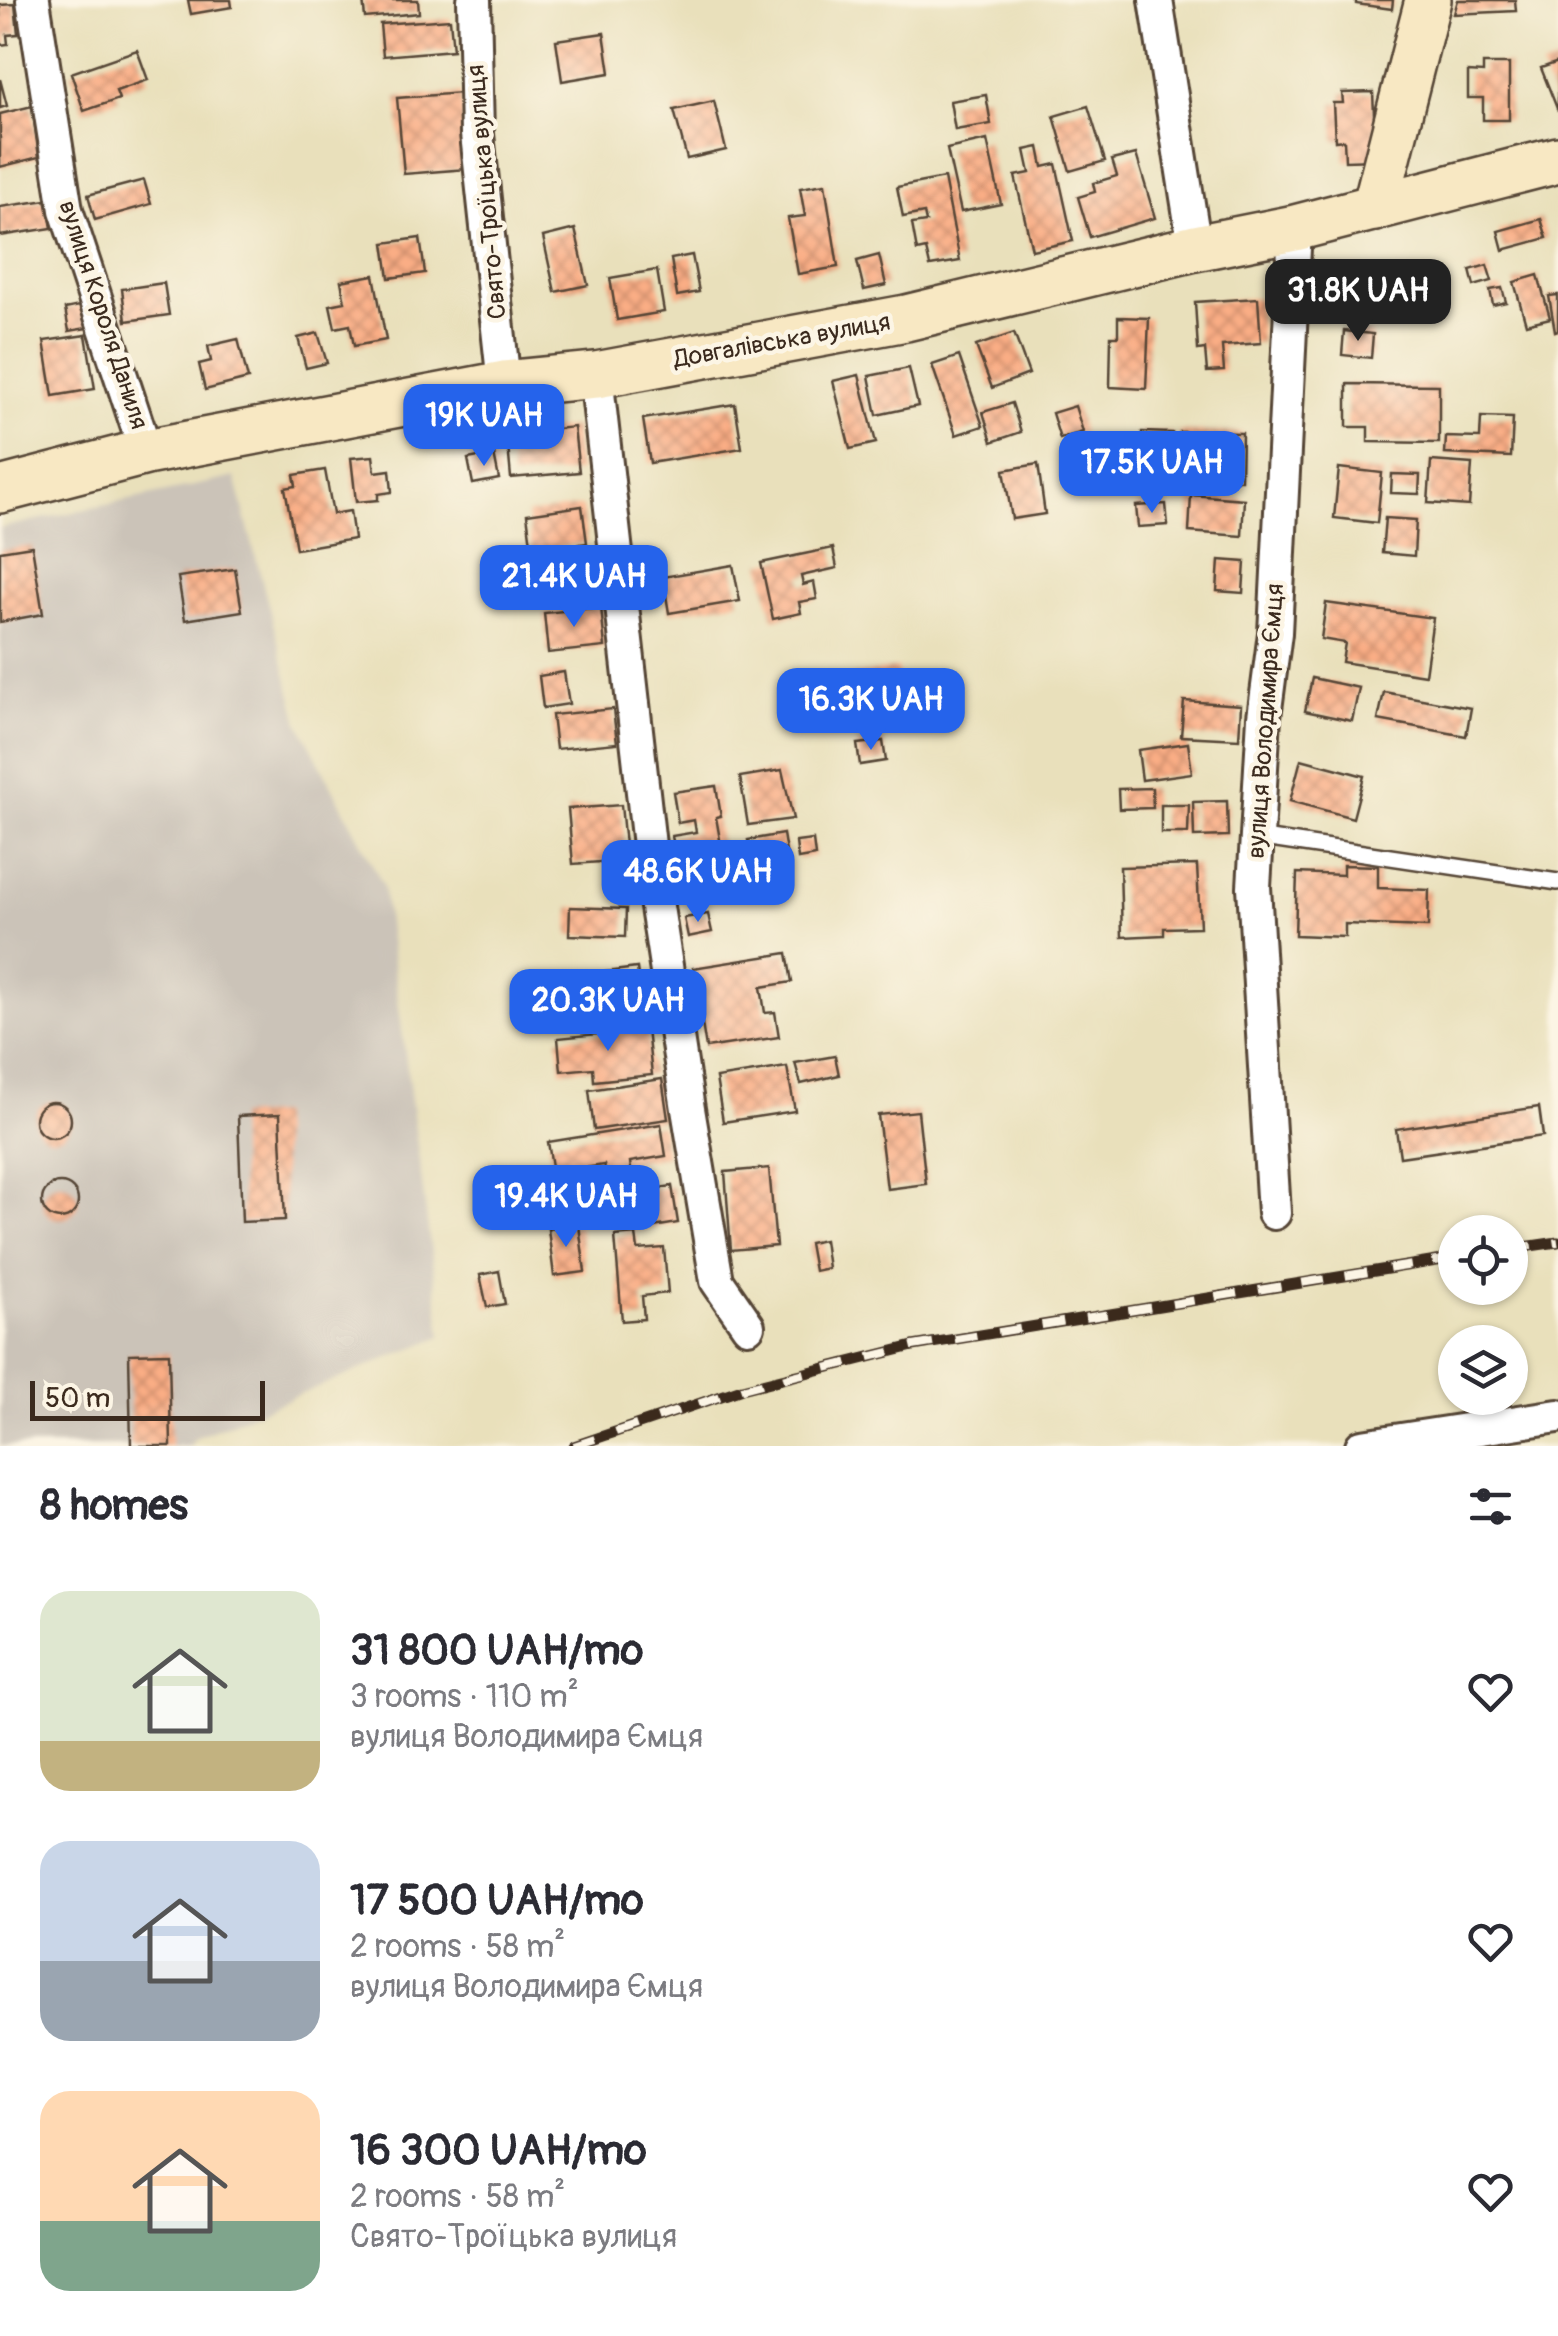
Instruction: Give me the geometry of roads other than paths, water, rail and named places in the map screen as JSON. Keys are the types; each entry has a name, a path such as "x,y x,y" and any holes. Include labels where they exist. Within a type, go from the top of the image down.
{"street":[{"name":"вулиця Короля Даниля","path":"33,0 66,210 146,452"},
{"name":"Свято-Троїцька вулиця","path":"474,0 477,134 504,384"},
{"path":"1156,0 1196,248"},
{"path":"1375,208 1428,0"},
{"name":"Довгалівська вулиця","path":"0,490 146,452 504,384 596,375 906,318 1296,228 1558,160"},
{"name":"вулиця Володимира Ємця","path":"1274,1213 1254,888 1264,718 1274,633 1296,228"},
{"path":"596,375 653,881 688,1109 717,1280 748,1326"},
{"path":"1362,1446 1558,1416"}],"lane":[{"path":"1257,837 1558,882"}],"railway":[{"path":"1528,1246 1558,1242"},
{"path":"574,1446 742,1389 913,1346 1438,1261"}]}
